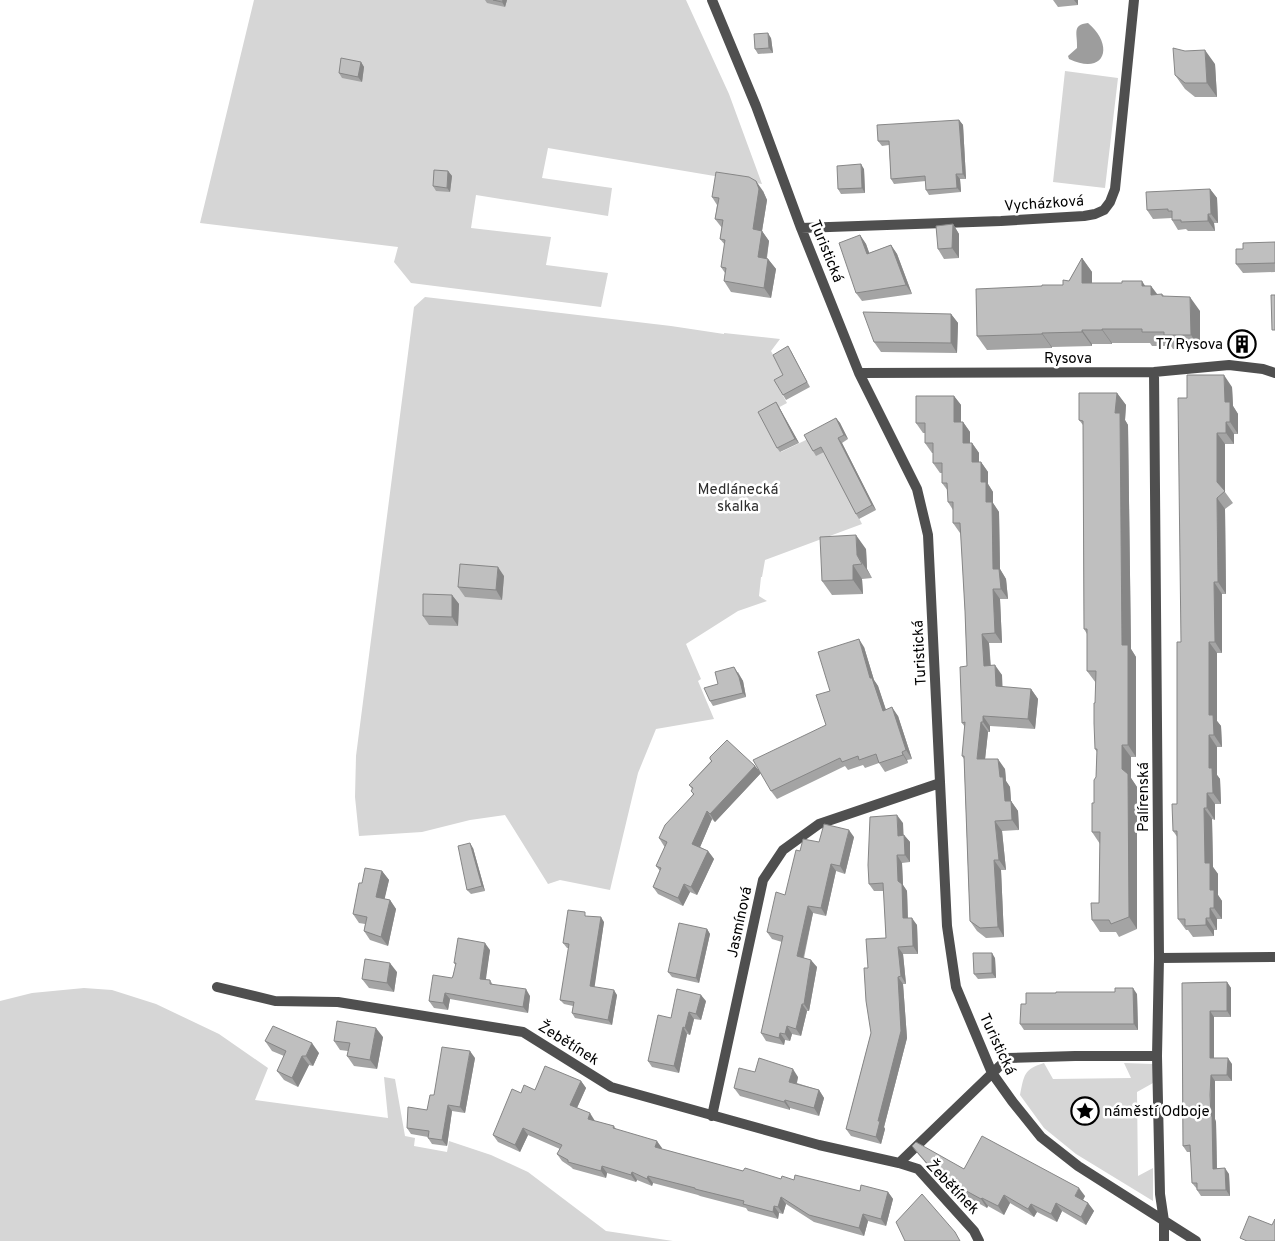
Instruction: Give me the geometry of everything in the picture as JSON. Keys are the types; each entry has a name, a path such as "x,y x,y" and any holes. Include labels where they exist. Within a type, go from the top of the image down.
{"street":[{"name":"Turistická","path":"712,0 756,106 801,228 859,373 916,489 928,535 947,926 956,987 992,1073 1041,1137 1078,1166 1196,1241"},
{"name":"Vycházková","path":"801,228 1053,218 1084,216 1104,210 1110,202 1115,189 1134,0"},
{"name":"Rysova","path":"859,373 1154,372 1229,364 1263,369 1275,373"},
{"name":"Palírenská","path":"1154,372 1159,958 1157,1056 1160,1194 1164,1221 1164,1241"},
{"name":"Jasmínová","path":"712,1116 763,880 782,850 818,824 940,783"},
{"path":"1159,958 1275,957"},
{"name":"Žebětínek","path":"216,986 275,1001 338,1002 523,1032 610,1086 818,1145 918,1169 974,1231 979,1241"},
{"path":"992,1073 1008,1058 1157,1056"},
{"name":"Žebětínek","path":"899,1164 992,1073"}],"green space":[{"path":"254,0 686,0 729,94 762,184 548,148 542,178 612,188 608,216 476,195 471,228 551,237 546,265 608,273 601,307 411,283 394,262 398,247 200,223"},
{"path":"1065,71 1118,78 1105,188 1053,182"},
{"name":"Medlánecká skalka","path":"425,297 724,334 780,339 771,351 787,380 777,385 787,403 763,416 781,452 808,439 816,455 830,448 829,458 862,524 765,560 759,596 767,601 738,611 686,644 701,679 698,681 714,719 656,729 638,773 610,890 560,880 548,884 505,815 470,820 422,832 359,836 355,797 356,756 414,307"},
{"path":"84,988 112,990 156,1004 219,1034 268,1068 255,1100 388,1118 384,1077 395,1079 405,1136 415,1138 414,1146 447,1152 449,1141 491,1155 528,1172 606,1231 673,1241 0,1241 0,1001 32,993"},
{"name":"náměstí Odboje","path":"1044,1063 1053,1079 1131,1078 1124,1063 1153,1064 1153,1083 1137,1092 1138,1176 1153,1168 1153,1201 1076,1154 1044,1128 1020,1095 1023,1082 1029,1070"}],"shaded area":[{"path":"1088,23 1096,32 1103,49 1102,56 1098,61 1091,64 1069,59 1068,56 1077,48 1077,28"}],"building":[{"path":"768,33 769,48 755,49 754,34"},
{"path":"1173,48 1185,51 1205,50 1207,83 1185,83 1175,75"},
{"path":"341,58 361,62 358,77 339,73"},
{"path":"959,120 963,174 956,174 957,188 926,190 925,176 891,179 889,141 878,141 877,125"},
{"path":"861,164 862,188 838,189 837,166"},
{"path":"434,170 448,171 447,188 433,186"},
{"path":"716,172 749,177 756,181 759,189 753,229 762,231 758,257 768,259 764,288 724,281 726,268 721,267 725,240 720,239 723,220 715,219 719,198 712,197"},
{"path":"1210,189 1211,214 1208,214 1208,221 1181,222 1181,220 1172,220 1172,211 1168,211 1168,209 1147,210 1146,192"},
{"path":"953,224 952,248 938,249 936,226"},
{"path":"860,235 867,254 891,245 906,285 856,293 839,243"},
{"path":"1275,242 1275,263 1236,264 1236,249 1243,249 1243,243"},
{"path":"1082,258 1082,283 1142,281 1142,286 1151,286 1151,295 1162,294 1162,296 1190,297 1191,335 1164,335 1164,332 1142,332 1142,329 1102,329 1082,330 1082,332 977,336 976,289 1063,285 1063,280 1069,281"},
{"path":"1271,295 1275,295 1275,330 1272,330"},
{"path":"863,312 951,314 951,343 874,342"},
{"path":"788,346 807,382 783,395 774,380 783,375 773,355"},
{"path":"1187,375 1224,375 1225,402 1230,402 1230,422 1226,422 1226,433 1217,433 1217,482 1225,491 1217,498 1218,582 1214,582 1215,642 1209,642 1209,715 1213,715 1214,735 1209,735 1209,768 1212,768 1213,793 1207,793 1207,808 1204,808 1205,863 1210,863 1210,890 1214,890 1214,908 1210,908 1210,918 1206,918 1206,925 1185,926 1185,919 1178,919 1177,831 1173,831 1172,804 1177,804 1177,642 1181,642 1178,398 1187,398"},
{"path":"1079,393 1117,393 1115,413 1120,413 1122,645 1128,645 1128,745 1122,745 1122,769 1128,774 1129,917 1111,924 1109,920 1092,920 1091,903 1099,903 1100,832 1092,832 1092,803 1094,803 1097,749 1095,749 1094,723 1096,671 1087,671 1087,629 1084,629 1083,421 1079,420"},
{"path":"916,396 954,396 954,422 963,422 963,443 972,443 972,462 981,462 981,482 986,482 986,502 992,502 993,569 999,569 1001,589 993,589 995,633 982,634 984,666 995,665 996,686 1031,689 1028,719 983,716 983,722 981,722 977,759 998,759 1000,777 1003,777 1005,801 1011,801 1012,820 995,821 999,860 994,860 998,927 980,928 970,921 964,756 962,756 965,722 962,723 960,667 967,666 960,523 953,523 953,502 948,502 947,483 942,483 942,463 933,463 933,443 925,443 925,423 916,423"},
{"path":"776,402 795,439 777,448 758,412"},
{"path":"836,418 844,435 838,438 872,505 856,514 821,447 813,451 804,435"},
{"path":"856,535 857,555 862,564 853,565 853,580 822,581 820,537"},
{"path":"460,564 498,567 496,590 458,587"},
{"path":"423,594 452,595 452,617 423,616"},
{"path":"859,639 870,678 872,678 883,711 892,707 906,750 902,752 903,755 879,763 876,754 859,760 858,756 842,762 840,758 771,791 753,760 826,725 816,695 830,691 818,652"},
{"path":"734,667 743,693 710,701 704,688 718,684 715,672"},
{"path":"727,740 755,766 710,814 707,811 692,844 708,851 691,887 684,884 678,898 653,887 661,868 656,866 667,842 659,838 665,825 694,794 691,791 693,788 689,785 712,761 710,757"},
{"path":"897,815 898,836 904,835 905,855 897,855 898,881 902,884 903,918 912,918 913,946 898,947 901,976 898,977 901,1031 878,1121 880,1121 876,1137 846,1129 871,1033 866,1001 864,968 868,968 866,939 886,938 883,883 869,884 870,817"},
{"path":"824,824 849,830 840,866 831,864 821,908 808,906 797,956 811,960 804,1004 802,1004 796,1029 787,1026 785,1034 780,1033 779,1038 761,1033 783,936 767,932 776,892 785,895 796,850 800,851 803,839 819,842"},
{"path":"470,843 482,886 467,890 458,846"},
{"path":"365,868 382,871 376,897 390,900 381,937 364,931 367,917 353,914 359,883 362,883"},
{"path":"568,910 585,912 585,916 601,917 590,986 614,990 608,1020 572,1013 574,1002 560,1000 569,944 563,943"},
{"path":"679,923 707,929 696,978 668,972"},
{"path":"458,938 485,943 480,979 490,980 490,984 526,989 523,1007 445,993 443,1003 429,1001 433,975 452,978 453,976"},
{"path":"973,953 992,953 992,973 974,974"},
{"path":"365,959 390,963 387,983 362,979"},
{"path":"1227,982 1227,1011 1210,1011 1210,1058 1228,1058 1227,1075 1211,1075 1210,1095 1213,1169 1225,1168 1226,1190 1197,1190 1197,1183 1192,1183 1190,1145 1183,1146 1182,983"},
{"path":"1115,988 1133,988 1134,1024 1020,1024 1021,1004 1026,1004 1026,993 1115,992"},
{"path":"677,989 701,995 696,1014 689,1012 685,1028 683,1027 674,1066 648,1061 658,1015 671,1018"},
{"path":"337,1021 376,1028 370,1060 347,1056 350,1043 334,1041"},
{"path":"273,1026 312,1043 306,1056 302,1056 292,1078 277,1071 286,1051 265,1041"},
{"path":"442,1047 470,1051 460,1107 448,1105 442,1140 428,1138 429,1131 407,1128 408,1107 427,1110 430,1095 434,1095"},
{"path":"759,1058 793,1069 789,1082 819,1090 814,1108 734,1088 739,1068 755,1072"},
{"path":"545,1066 581,1081 570,1105 590,1113 588,1119 657,1141 655,1147 743,1171 745,1168 781,1179 782,1176 794,1180 795,1175 860,1191 861,1185 888,1192 881,1219 863,1214 859,1228 809,1215 781,1197 778,1207 774,1206 773,1212 743,1204 744,1201 648,1176 647,1179 632,1172 631,1175 602,1166 601,1171 568,1162 568,1160 557,1154 562,1145 523,1128 515,1145 493,1135 512,1089 521,1093 524,1085 535,1090"},
{"path":"982,1136 1079,1188 1075,1196 1088,1203 1081,1217 1056,1203 1051,1214 1031,1204 1028,1209 1004,1195 998,1206 981,1199 937,1175 912,1146 916,1142 964,1169"},
{"path":"922,1194 955,1232 960,1241 905,1241 896,1222"},
{"path":"1249,1216 1272,1225 1275,1219 1275,1241 1247,1241 1240,1238"}],"place":[{"name":"T7 Rysova","path":"1242,344"},
{"name":"náměstí Odboje","path":"1085,1111"}]}
